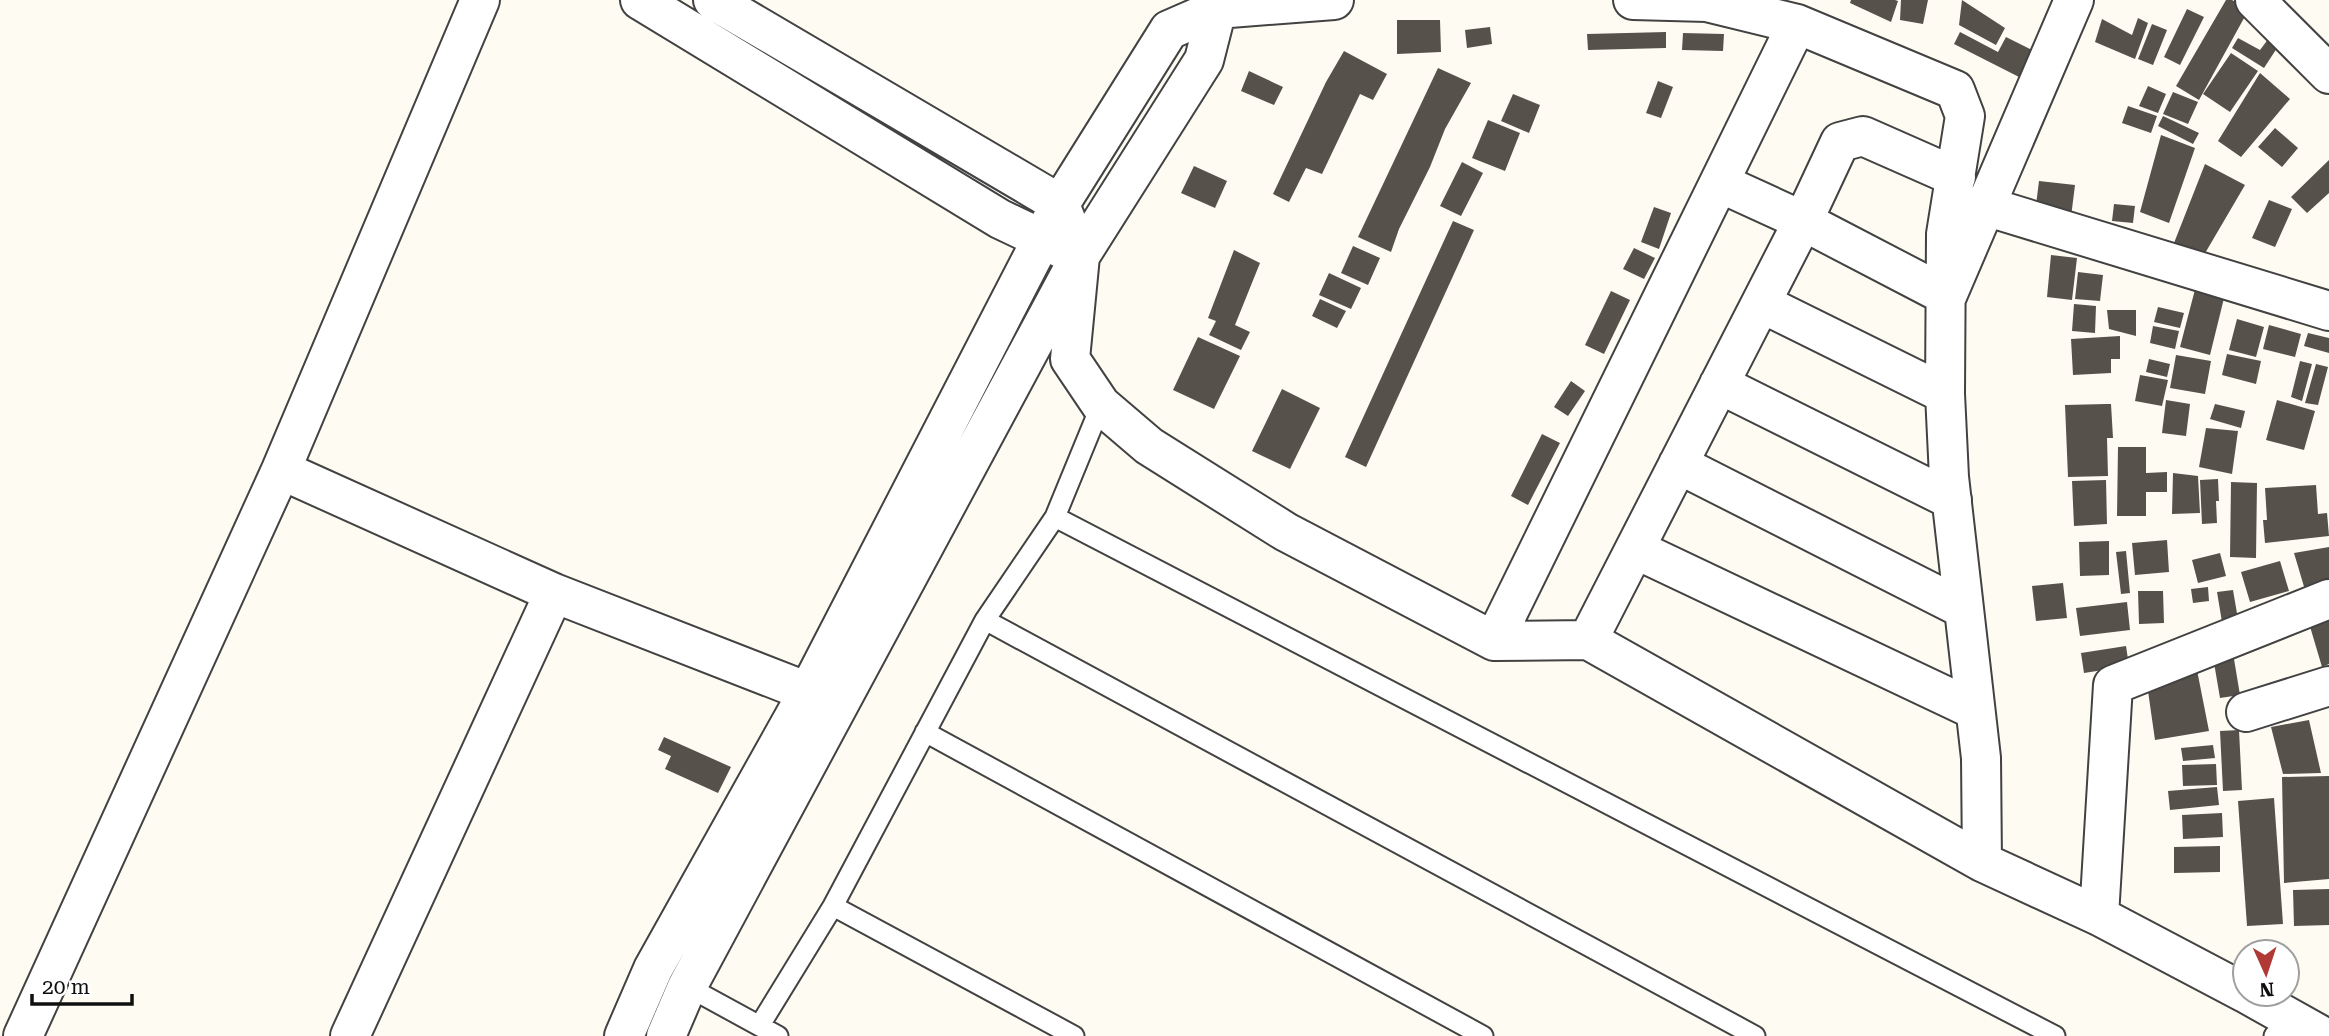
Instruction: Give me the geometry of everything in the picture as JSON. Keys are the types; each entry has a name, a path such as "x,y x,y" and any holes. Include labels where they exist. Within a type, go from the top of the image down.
{"street":[{"path":"23,1036 281,471 480,0"},
{"path":"640,0 1000,219 1040,240 1080,256"},
{"path":"713,0 1060,204 1080,256 1070,359 1101,405 1149,446 1286,532 1494,641 1588,640 1982,862 2099,916 2231,986"},
{"path":"624,1036 653,970 808,692 1040,240 1169,30 1217,9 1334,0"},
{"path":"1633,0 1707,2 1797,24 1955,90 1965,116 1946,234 1945,394 1952,500 1981,758 1982,862"},
{"path":"1947,296 2074,0"},
{"path":"2255,0 2329,74"},
{"path":"666,1036 687,987 1080,256 1204,60 1217,9"},
{"path":"1494,641 1797,24"},
{"path":"1588,640 1803,221 1840,142 1863,136 1956,177"},
{"path":"1720,183 1803,221 1947,296"},
{"path":"1985,206 2329,310"},
{"path":"1761,303 1945,394"},
{"path":"1719,384 1952,500"},
{"path":"1678,464 1964,609"},
{"path":"281,471 555,593 808,692"},
{"path":"1634,549 1975,710"},
{"path":"350,1036 555,593"},
{"path":"2099,916 2113,685 2329,599"},
{"path":"2246,712 2329,686"},
{"path":"2262,1008 2282,1026 2322,1036"}],"lane":[{"path":"760,1025 833,906 985,620 1055,517 1101,405"},
{"path":"1055,517 2055,1036"},
{"path":"985,620 1755,1036"},
{"path":"925,732 1483,1036"},
{"path":"833,906 1074,1036"},
{"path":"653,970 778,1036"}],"building":[{"path":"1851,0 1898,1 1891,22 1850,3"},
{"path":"1901,0 1928,0 1923,24 1900,20"},
{"path":"1962,0 2005,28 1996,45 1959,25"},
{"path":"2226,0 2232,0 2249,9 2199,100 2176,86"},
{"path":"2187,9 2204,17 2180,65 2164,57"},
{"path":"2138,18 2148,23 2135,59 2095,42 2102,19 2132,35"},
{"path":"1397,20 1440,20 1441,52 1397,54"},
{"path":"2152,24 2167,30 2153,65 2138,59"},
{"path":"1490,27 1492,44 1467,48 1465,30"},
{"path":"1666,32 1666,48 1588,50 1587,34"},
{"path":"1960,32 1998,52 2006,37 2034,51 2021,78 1954,44"},
{"path":"1683,33 1724,34 1723,51 1682,50"},
{"path":"2238,38 2260,50 2269,38 2279,45 2264,68 2232,48"},
{"path":"1344,51 1387,74 1373,100 1360,94 1322,174 1306,168 1289,202 1273,194 1326,82"},
{"path":"2231,53 2258,71 2230,112 2203,94"},
{"path":"1438,68 1471,83 1445,129 1391,252 1358,237"},
{"path":"1249,71 1283,87 1274,105 1241,91"},
{"path":"2260,73 2290,99 2241,157 2218,141"},
{"path":"1658,81 1673,87 1661,118 1646,113"},
{"path":"2148,86 2166,94 2158,113 2139,106"},
{"path":"2173,92 2198,102 2188,124 2163,114"},
{"path":"1513,94 1540,105 1529,133 1501,121"},
{"path":"2128,106 2157,116 2151,133 2122,123"},
{"path":"2163,116 2199,133 2193,144 2158,126"},
{"path":"1488,120 1520,133 1505,171 1472,158"},
{"path":"2275,128 2298,148 2282,167 2258,147"},
{"path":"2161,135 2195,148 2169,223 2140,212"},
{"path":"2329,160 2329,193 2307,213 2291,197"},
{"path":"1462,162 1483,173 1461,216 1440,206"},
{"path":"2205,164 2245,185 2204,255 2174,243"},
{"path":"1194,166 1227,181 1215,208 1181,193"},
{"path":"2039,181 2075,185 2071,217 2035,213"},
{"path":"2269,200 2292,209 2275,247 2252,238"},
{"path":"2114,204 2135,206 2133,223 2112,221"},
{"path":"1654,207 1671,213 1659,249 1641,242"},
{"path":"1453,221 1474,230 1366,467 1345,457"},
{"path":"1353,246 1380,258 1368,285 1341,273"},
{"path":"1634,248 1655,258 1644,279 1623,269"},
{"path":"1234,250 1260,263 1235,325 1250,332 1241,350 1209,335 1216,321 1208,318"},
{"path":"2051,255 2077,258 2072,300 2047,297"},
{"path":"2078,272 2103,275 2100,301 2075,299"},
{"path":"1329,273 1361,288 1351,309 1319,295"},
{"path":"2198,278 2227,286 2210,355 2180,347"},
{"path":"1611,291 1630,300 1604,354 1585,345"},
{"path":"1320,299 1346,311 1337,328 1312,316"},
{"path":"2074,304 2096,306 2095,333 2072,331"},
{"path":"2158,307 2184,313 2180,328 2154,322"},
{"path":"2107,310 2136,310 2136,336 2109,329"},
{"path":"2237,319 2264,327 2256,357 2229,350"},
{"path":"2269,325 2301,334 2295,357 2263,349"},
{"path":"2153,326 2179,331 2175,349 2150,343"},
{"path":"2308,333 2329,338 2329,353 2304,346"},
{"path":"2120,336 2120,359 2111,359 2111,373 2073,375 2071,339"},
{"path":"1198,337 1240,356 1214,409 1173,390"},
{"path":"2227,354 2261,361 2256,384 2222,375"},
{"path":"2176,355 2211,361 2205,394 2170,388"},
{"path":"2149,359 2170,364 2167,377 2146,372"},
{"path":"2300,361 2312,364 2302,401 2291,397"},
{"path":"2316,364 2328,367 2318,405 2305,403"},
{"path":"2140,375 2168,380 2162,406 2135,401"},
{"path":"1571,381 1585,391 1568,416 1554,407"},
{"path":"1282,389 1320,408 1290,469 1252,451"},
{"path":"2166,400 2190,404 2186,436 2162,433"},
{"path":"2277,400 2315,411 2304,450 2266,440"},
{"path":"2111,404 2113,438 2107,438 2108,476 2068,477 2065,405"},
{"path":"2215,404 2245,411 2241,428 2210,419"},
{"path":"2206,428 2238,431 2232,474 2199,467"},
{"path":"1542,434 1560,443 1528,505 1511,496"},
{"path":"2118,447 2146,447 2146,473 2167,472 2167,492 2146,492 2146,516 2117,516"},
{"path":"2173,473 2198,476 2200,513 2172,514"},
{"path":"2218,479 2217,523 2202,524 2200,480"},
{"path":"2106,480 2107,524 2074,526 2072,481"},
{"path":"2231,482 2257,483 2256,558 2230,557"},
{"path":"2316,485 2318,514 2327,513 2329,536 2265,543 2265,488"},
{"path":"2167,540 2169,572 2135,575 2132,543"},
{"path":"2109,541 2109,575 2080,576 2079,542"},
{"path":"2329,547 2329,583 2305,590 2294,553"},
{"path":"2126,551 2130,593 2121,594 2116,552"},
{"path":"2220,553 2226,576 2198,583 2192,560"},
{"path":"2280,561 2289,591 2250,602 2241,572"},
{"path":"2063,583 2067,618 2036,621 2032,586"},
{"path":"2208,587 2209,601 2193,603 2191,589"},
{"path":"2233,590 2239,625 2223,628 2217,592"},
{"path":"2138,591 2163,591 2164,623 2139,624"},
{"path":"2127,602 2130,630 2080,636 2076,608"},
{"path":"2329,607 2329,664 2322,667 2306,613"},
{"path":"2126,646 2129,666 2084,673 2081,653"},
{"path":"2232,647 2240,695 2220,698 2212,651"},
{"path":"2197,670 2209,731 2155,740 2146,677"},
{"path":"2309,720 2321,773 2283,774 2271,727"},
{"path":"2239,730 2242,790 2223,791 2220,731"},
{"path":"664,737 731,767 718,793 665,769 671,756 658,750"},
{"path":"2213,745 2215,758 2183,761 2181,748"},
{"path":"2216,764 2217,785 2183,786 2182,765"},
{"path":"2329,776 2329,879 2284,883 2282,777"},
{"path":"2217,787 2219,805 2170,810 2168,791"},
{"path":"2274,798 2283,924 2247,926 2238,801"},
{"path":"2222,813 2223,837 2183,839 2182,815"},
{"path":"2220,846 2220,872 2174,873 2174,847"},
{"path":"2329,889 2329,925 2294,926 2293,890"}]}
